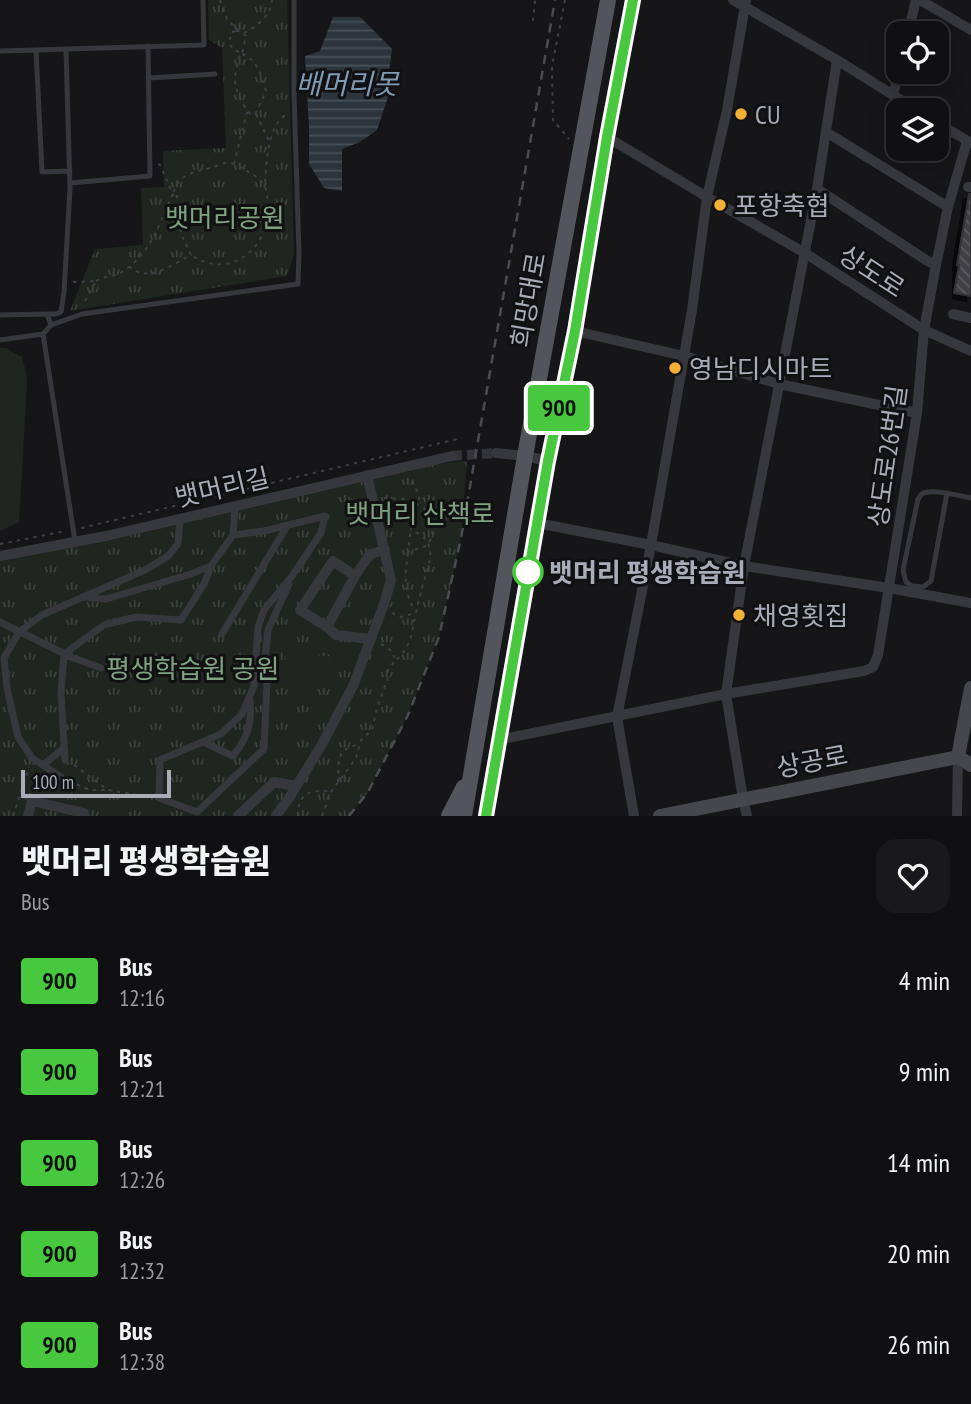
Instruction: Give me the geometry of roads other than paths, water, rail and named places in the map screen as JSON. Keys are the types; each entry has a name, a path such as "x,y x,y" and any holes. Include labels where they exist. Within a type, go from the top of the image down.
{"main road":[{"name":"희망대로","path":"464,816 524,456 608,0"},
{"name":"희망대로","path":"488,813 498,740 548,461 575,331 633,0"},
{"path":"965,761 971,688"},
{"name":"상공로","path":"660,816 965,761"},
{"path":"449,816 473,769"}],"street":[{"path":"733,0 745,3 898,98"},
{"path":"912,21 918,0 971,30"},
{"path":"634,816 617,717 692,310 707,197 727,110 745,3"},
{"path":"747,816 726,694 744,566 817,190 838,60"},
{"path":"893,95 896,84"},
{"path":"949,130 969,142"},
{"path":"826,132 948,208"},
{"name":"상도로","path":"607,137 805,253 924,330 971,351"},
{"name":"상도로26번길","path":"726,694 816,680 873,667 878,655 917,413 924,330 948,208 969,142"},
{"path":"817,190 936,265"},
{"path":"953,314 971,318"},
{"path":"575,331 684,356 779,384 917,413"},
{"path":"496,453 548,461"},
{"name":"뱃머리길","path":"0,556 180,519 452,456"},
{"path":"275,816 321,746 353,686 391,579 367,475"},
{"path":"65,760 61,694 64,654 104,625 136,617 181,620 204,584 211,566 233,535 235,506"},
{"path":"233,535 264,531 326,516 321,533 292,576 264,610 258,627 256,655 254,686 242,714 220,734 160,760 159,798 197,812 264,748 267,681 256,655"},
{"path":"61,777 32,758 18,737 6,688 4,658 19,632 42,615 145,570 168,556 178,544 180,519"},
{"path":"537,523 744,566 971,603"},
{"path":"222,634 287,526"},
{"path":"327,627 370,554 385,550"},
{"path":"355,576 333,561 300,610 336,635 371,639"},
{"path":"82,597 106,599 191,575 211,566"},
{"path":"264,673 268,630 292,576"},
{"path":"0,622 64,654 101,668"},
{"path":"498,740 726,694"},
{"path":"233,756 242,744 251,721 250,696"},
{"path":"203,742 233,756 246,767"},
{"path":"43,765 64,748"},
{"path":"957,816 965,761"},
{"path":"238,816 274,782 296,786"},
{"path":"28,816 32,801 84,813 84,816"}],"lane":[{"path":"0,51 204,45 203,0"},
{"path":"0,340 43,334 51,325 79,315 298,284 293,0"},
{"path":"70,183 150,176 148,47"},
{"path":"0,315 61,312 70,183 66,49"},
{"path":"36,50 42,172 70,171"},
{"path":"149,78 215,74"},
{"path":"47,314 51,325"},
{"path":"43,334 75,541"},
{"path":"947,493 931,581 923,587 912,586 906,582 903,570 918,499 927,492 947,493 971,498"}],"water":[{"name":"배머리못","path":"333,17 360,17 392,49 388,97 377,130 360,142 342,149 342,191 324,188 309,164 305,56 320,51"}],"tunnel":[{"path":"452,456 496,453"}],"railway":[{"path":"349,816 368,792 408,715 439,637 461,538 555,0"}],"place":[{"name":"CU","path":"741,114"},
{"name":"포항축협","path":"720,205"},
{"name":"영남디시마트","path":"675,368"},
{"name":"뱃머리 평생학습원","path":"528,572"},
{"name":"채영횟집","path":"739,615"}],"park label":[{"name":"뱃머리공원","path":"225,217"},
{"name":"뱃머리 산책로","path":"420,513"},
{"name":"평생학습원 공원","path":"193,668"}]}
